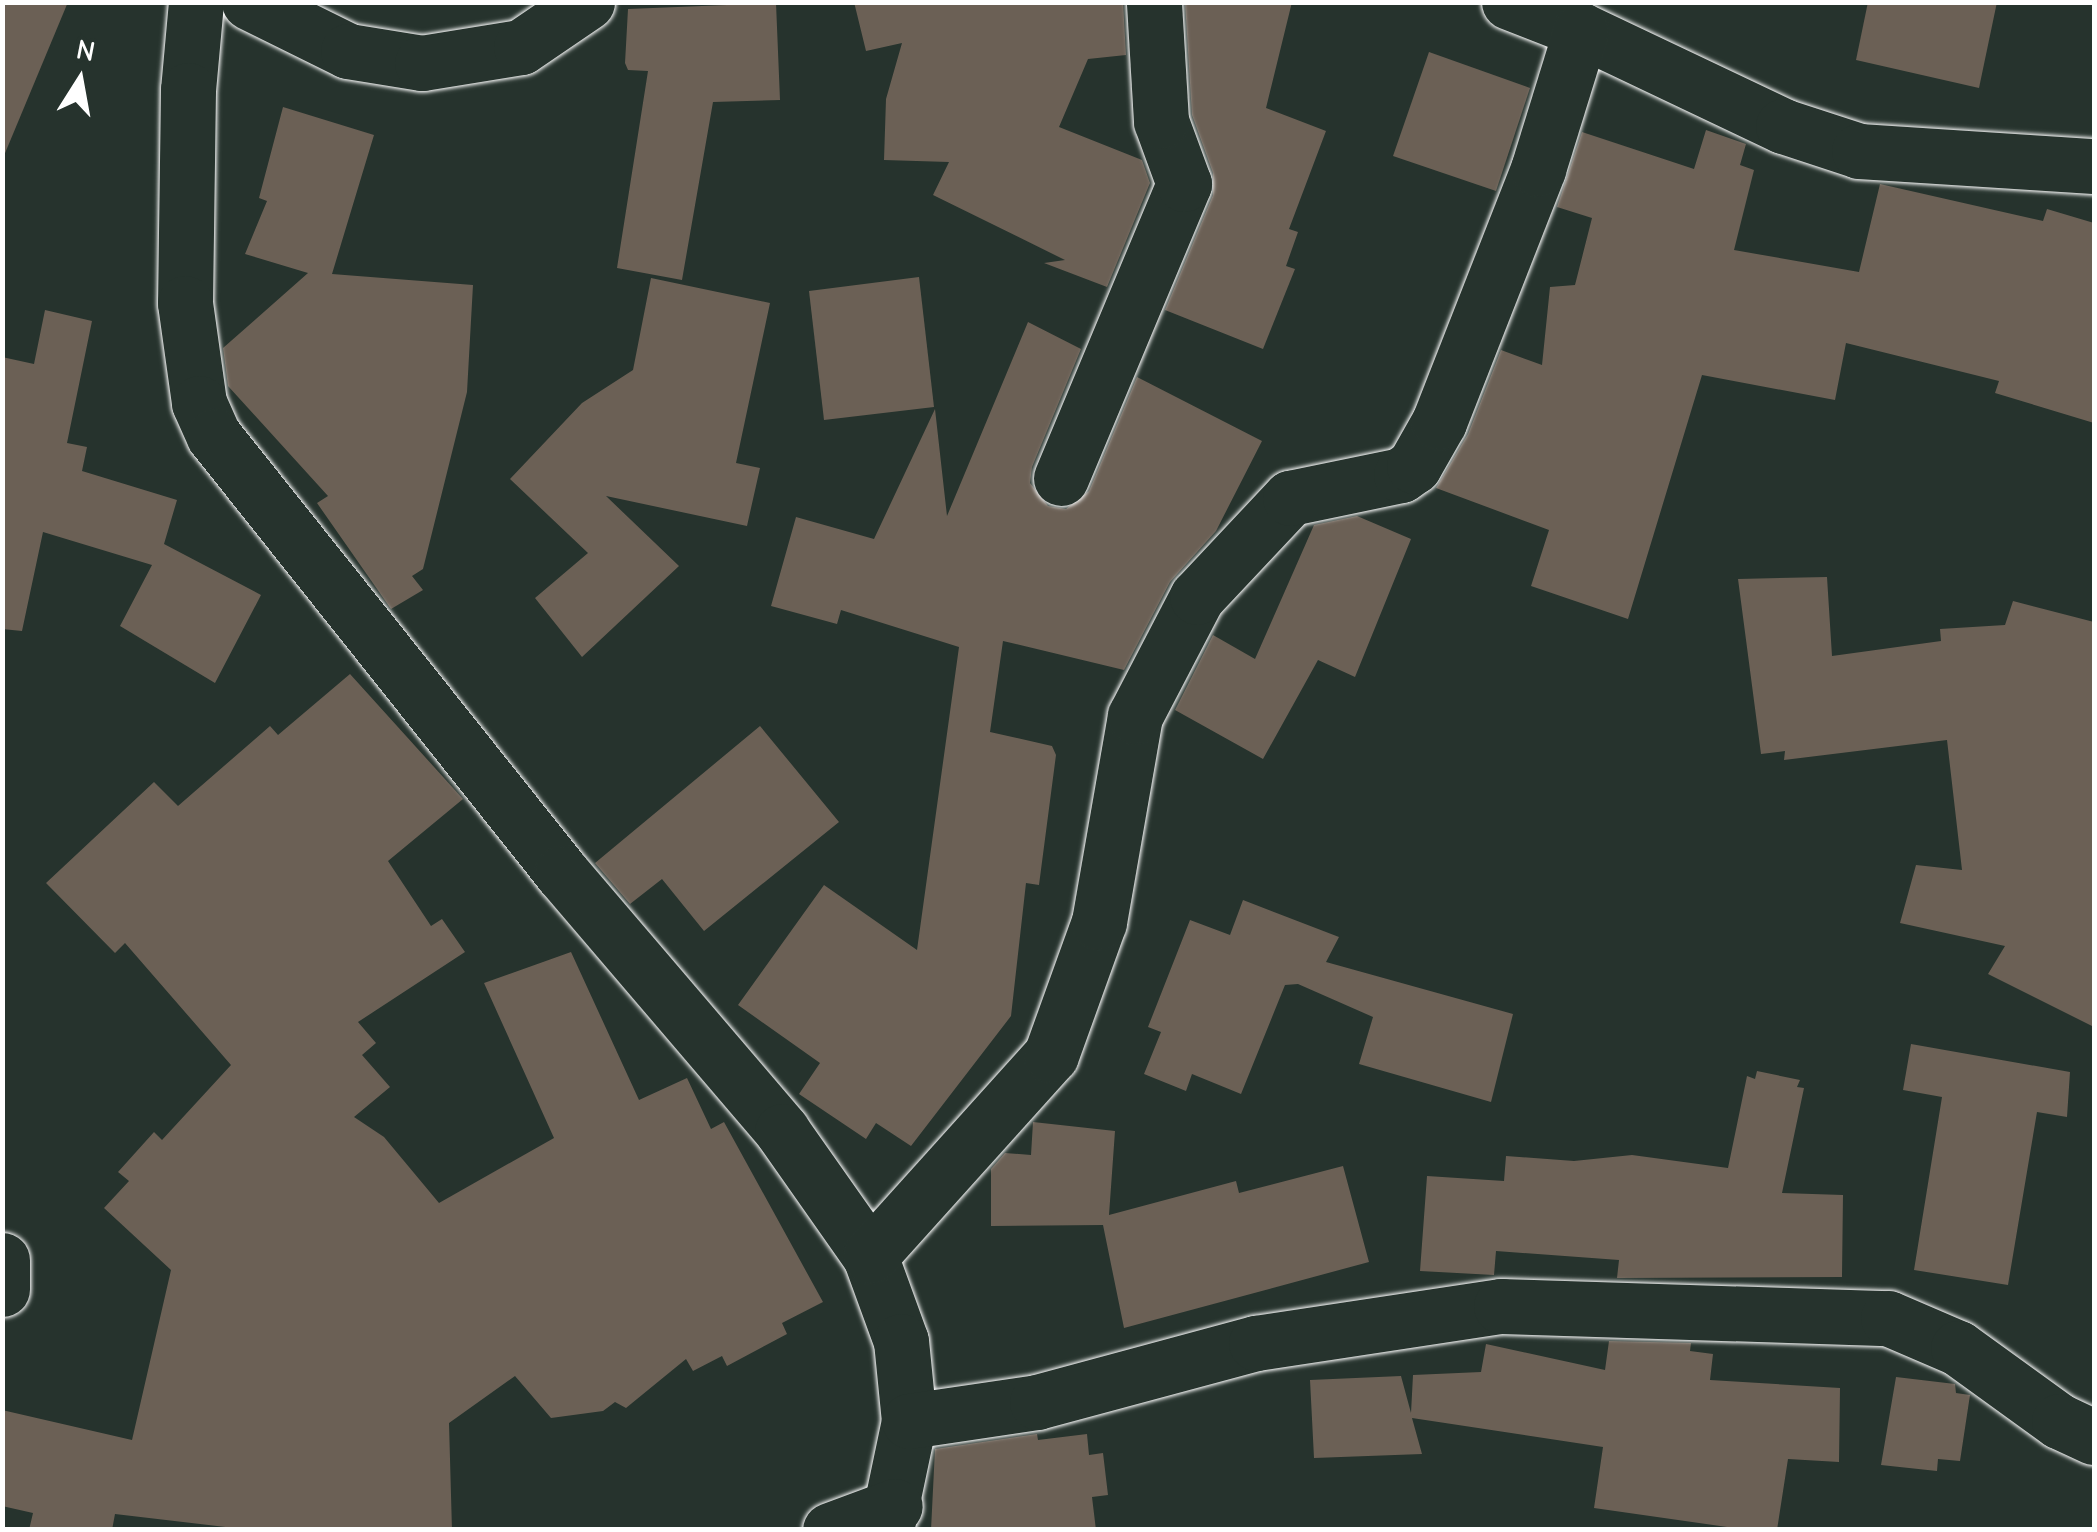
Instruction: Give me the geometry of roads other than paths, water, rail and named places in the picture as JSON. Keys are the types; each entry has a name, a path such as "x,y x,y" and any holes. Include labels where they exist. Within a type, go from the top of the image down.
{"street":[{"path":"196,2 188,90 185,303 199,402 214,436 562,872 782,1131 870,1256 901,1340 909,1421 890,1518 830,1530"},
{"path":"249,2 283,25 348,51 422,63 522,46 587,2"},
{"path":"1060,478 1184,184 1161,121 1154,2"},
{"path":"1509,2 1581,30 1783,126 1860,151 2094,166"},
{"path":"870,1256 1051,1055 1098,922 1135,716 1197,598 1290,498 1401,475 1422,452 1538,169 1581,30"},
{"path":"2,1260 2,1289"},
{"path":"909,1421 1037,1402 1256,1343 1501,1306 1888,1318 1958,1348 2059,1421 2094,1436"}]}
